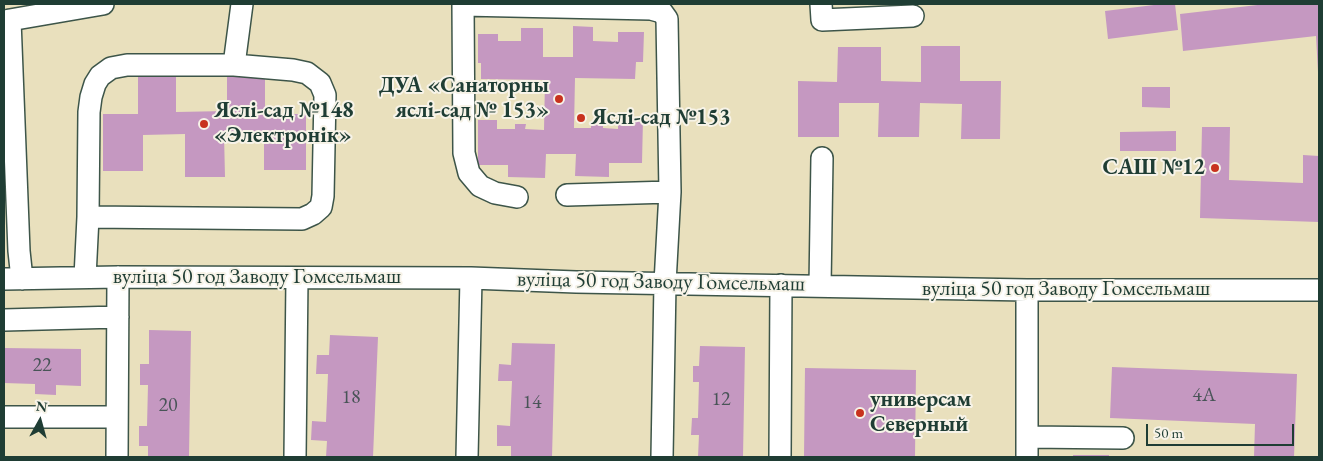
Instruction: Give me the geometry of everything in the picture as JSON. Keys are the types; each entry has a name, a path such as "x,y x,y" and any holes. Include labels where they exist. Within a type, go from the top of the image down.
{"street":[{"path":"13,279 19,251 7,21 75,6 103,4"},
{"path":"234,65 242,4"},
{"path":"517,197 495,193 480,186 469,173 464,153 463,4 651,8 662,12 667,19 670,192 665,283 662,457"},
{"path":"821,4 822,20 913,16"},
{"path":"85,277 88,217 89,112 91,96 100,76 111,68 127,65 234,65 293,70 307,73 320,83 325,95 323,196 321,207 313,214 302,219 88,217"},
{"path":"820,286 822,158"},
{"path":"567,195 670,192"},
{"name":"вуліца 50 год Заводу Гомсельмаш","path":"13,279 85,277 470,278 576,282 1028,290 1319,290"},
{"path":"117,457 118,277"},
{"path":"294,457 297,278"},
{"path":"467,457 470,278"},
{"path":"780,457 781,285"},
{"path":"1028,290 1027,447 1123,451"},
{"path":"4,320 118,317"},
{"path":"4,417 117,417"}],"building":[{"path":"1175,4 1178,30 1108,39 1105,11"},
{"path":"1266,4 1319,4 1319,72 1316,36 1183,51 1180,14"},
{"name":"ДУА «Санаторны яслі-сад № 153»","path":"573,26 593,27 593,41 618,42 618,32 644,32 643,62 636,62 635,79 575,78 574,128 591,128 591,124 603,124 603,128 618,129 618,118 643,119 642,163 609,163 609,177 575,176 576,154 546,154 545,178 508,177 508,165 478,165 478,120 497,120 497,129 515,129 515,124 526,124 525,129 544,130 545,80 481,79 481,63 478,63 478,34 498,34 498,41 521,41 521,28 543,28 543,57 573,57"},
{"path":"921,46 960,46 960,81 1001,81 1000,139 961,139 962,104 920,103 919,137 878,137 879,103 839,103 839,137 798,137 798,81 837,82 838,47 881,47 881,81 921,82"},
{"name":"Яслі-сад №148 «Электронік»","path":"265,76 265,114 306,114 306,170 264,170 264,133 224,134 225,177 185,177 185,134 143,135 143,171 103,171 103,114 138,114 138,77 176,77 176,112 227,111 227,77"},
{"path":"1142,87 1170,87 1170,108 1142,107"},
{"name":"САШ №12","path":"1202,127 1230,127 1229,180 1303,183 1303,155 1319,156 1319,222 1200,218"},
{"path":"1176,131 1176,151 1120,151 1120,132"},
{"path":"149,330 191,331 189,457 148,457 148,446 139,446 139,426 147,426 148,385 140,385 140,364 149,364"},
{"path":"330,335 378,337 373,457 326,457 327,441 311,440 312,421 326,422 328,374 316,374 317,355 329,355"},
{"path":"512,343 555,344 552,457 511,457 511,446 497,446 497,425 510,426 512,381 498,381 499,364 511,365"},
{"path":"700,346 745,347 743,457 698,457 699,435 691,435 692,418 698,418 699,382 693,382 693,366 699,366"},
{"path":"4,348 81,349 81,386 56,385 56,395 35,394 35,384 4,383"},
{"path":"1112,367 1297,374 1294,457 1254,457 1255,424 1110,418"},
{"name":"универсам Северный","path":"805,368 916,370 915,457 804,457"},
{"path":"1073,455 1109,455 1109,457 1073,457"}],"place":[{"name":"ДУА «Санаторны яслі-сад № 153»","path":"559,99"},
{"name":"Яслі-сад №153","path":"581,118"},
{"name":"Яслі-сад №148 «Электронік»","path":"204,124"},
{"name":"САШ №12","path":"1215,168"},
{"name":"универсам Северный","path":"860,413"}]}
